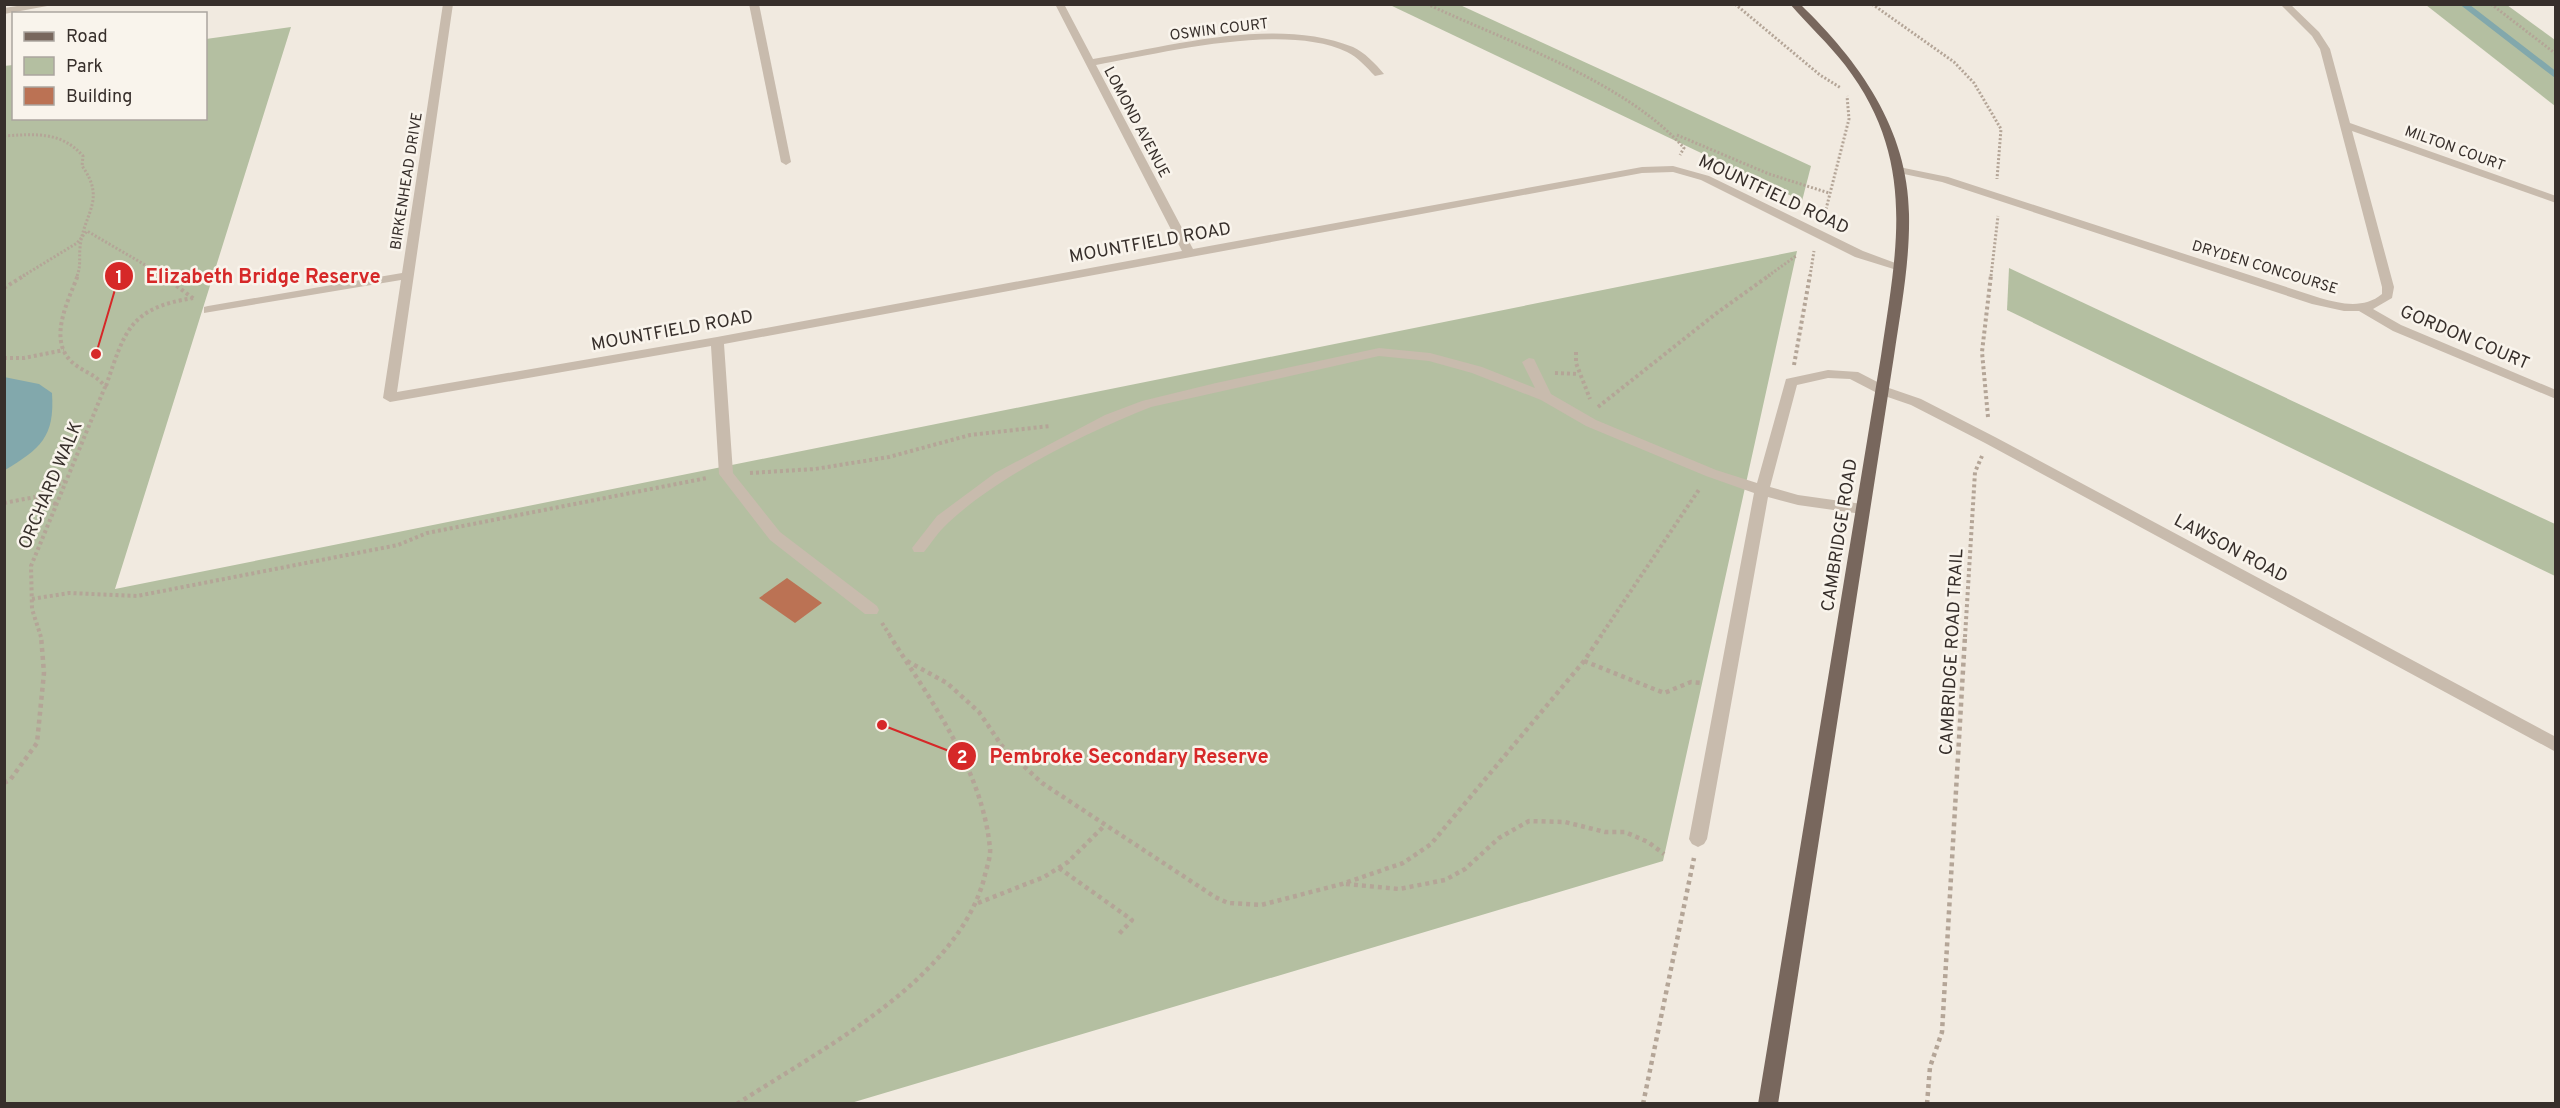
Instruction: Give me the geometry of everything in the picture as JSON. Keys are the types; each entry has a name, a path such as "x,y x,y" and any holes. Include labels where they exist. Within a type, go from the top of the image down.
{"main road":[{"name":"CAMBRIDGE ROAD","path":"1768,1104 1862,509 1884,391 1900,267 1903,191 1886,125 1871,93 1837,48 1794,4"}],"street":[{"path":"4,11 54,4"},
{"name":"BIRKENHEAD DRIVE","path":"390,398 406,276 448,4"},
{"path":"754,4 786,162"},
{"name":"LOMOND AVENUE","path":"1059,4 1189,253"},
{"name":"DRYDEN CONCOURSE","path":"1899,170 1944,179 2316,301 2345,307 2361,307 2382,301 2388,295 2388,287 2322,42 2284,4"},
{"name":"OSWIN COURT","path":"1089,63 1252,37 1293,37 1328,42 1353,51 1379,74"},
{"name":"MILTON COURT","path":"2345,125 2556,200"},
{"name":"MOUNTFIELD ROAD","path":"390,398 717,341 1642,170 1673,169 1705,178 1817,241 1900,267"},
{"path":"208,310 406,276"},
{"name":"GORDON COURT","path":"2361,307 2397,327 2556,395"},
{"path":"717,341 725,471 775,536 872,610"},
{"path":"919,548 942,520 1000,476 1110,418 1147,404 1216,387 1379,352 1430,357 1477,370 1546,397 1583,418 1710,473 1798,500 1862,509"},
{"path":"1529,362 1546,397"},
{"name":"LAWSON ROAD","path":"1791,382 1828,374 1853,375 1884,391 1916,402 2556,745"},
{"path":"1698,839 1762,490 1791,382"}],"path":[{"path":"1427,4 1614,93 1676,135 1769,174 1830,193"},
{"path":"1735,4 1820,75 1847,91 1849,119 1817,241 1791,382"},
{"path":"1872,4 1954,62 1974,83 2001,129 1997,181"},
{"path":"2491,4 2556,54"},
{"path":"4,136 51,135 72,141 83,156 82,166 90,177 95,196 87,231 80,247 81,266 64,315 59,340 69,359 100,379 105,387"},
{"path":"1676,135 1684,148 1677,160"},
{"path":"1990,440 1982,352 1999,204"},
{"path":"4,288 76,243 87,231"},
{"path":"87,231 165,277 208,310"},
{"path":"1583,418 1727,305 1796,256"},
{"path":"105,387 127,328 139,315 159,305 193,298"},
{"path":"4,358 24,358 64,350"},
{"path":"1576,352 1576,363 1583,386 1591,400 1604,409"},
{"name":"ORCHARD WALK","path":"4,783 10,780 37,743 45,673 40,629 32,609 31,566 105,387"},
{"path":"32,599 69,593 137,596 398,545 427,533 725,471 815,470 889,457 970,435 1057,425"},
{"name":"CAMBRIDGE ROAD TRAIL","path":"1927,1104 1930,1066 1942,1032 1975,472 1990,440"},
{"path":"907,661 947,683 979,712 1002,746 1042,783 1215,897 1228,903 1261,905 1342,884 1403,862 1431,844 1584,661 1710,473"},
{"path":"4,503 35,497 66,480"},
{"path":"35,497 56,504"},
{"path":"737,1104 902,995 948,947 977,903 991,851 984,811 964,760 887,627 872,610"},
{"path":"1584,661 1664,693 1673,692 1682,683 1693,681 1702,683"},
{"path":"1342,884 1399,889 1445,880 1465,869 1499,838 1529,821 1565,822 1605,832 1625,832 1648,842 1664,854"},
{"path":"977,903 1044,878 1059,868 1105,825"},
{"path":"1643,1104 1698,839"},
{"path":"1059,868 1132,920 1119,934"}],"green space":[{"path":"1390,5 1460,5 1811,166 1802,201"},
{"path":"2426,5 2507,5 2555,40 2555,106"},
{"path":"291,27 115,589 1797,251 1663,861 851,1103 5,1103 4,66 12,65 12,120 207,120 207,39"},
{"path":"2009,268 2555,524 2555,576 2007,310"}],"water":[{"path":"4,377 39,384 52,393 51,421 43,440 28,455 5,470"}],"building":[{"path":"787,578 822,603 795,623 759,598"}],"waterway":[{"path":"2464,4 2556,75"}],"place":[{"name":"Elizabeth Bridge Reserve","path":"96,354"},
{"name":"Pembroke Secondary Reserve","path":"882,725"}]}
